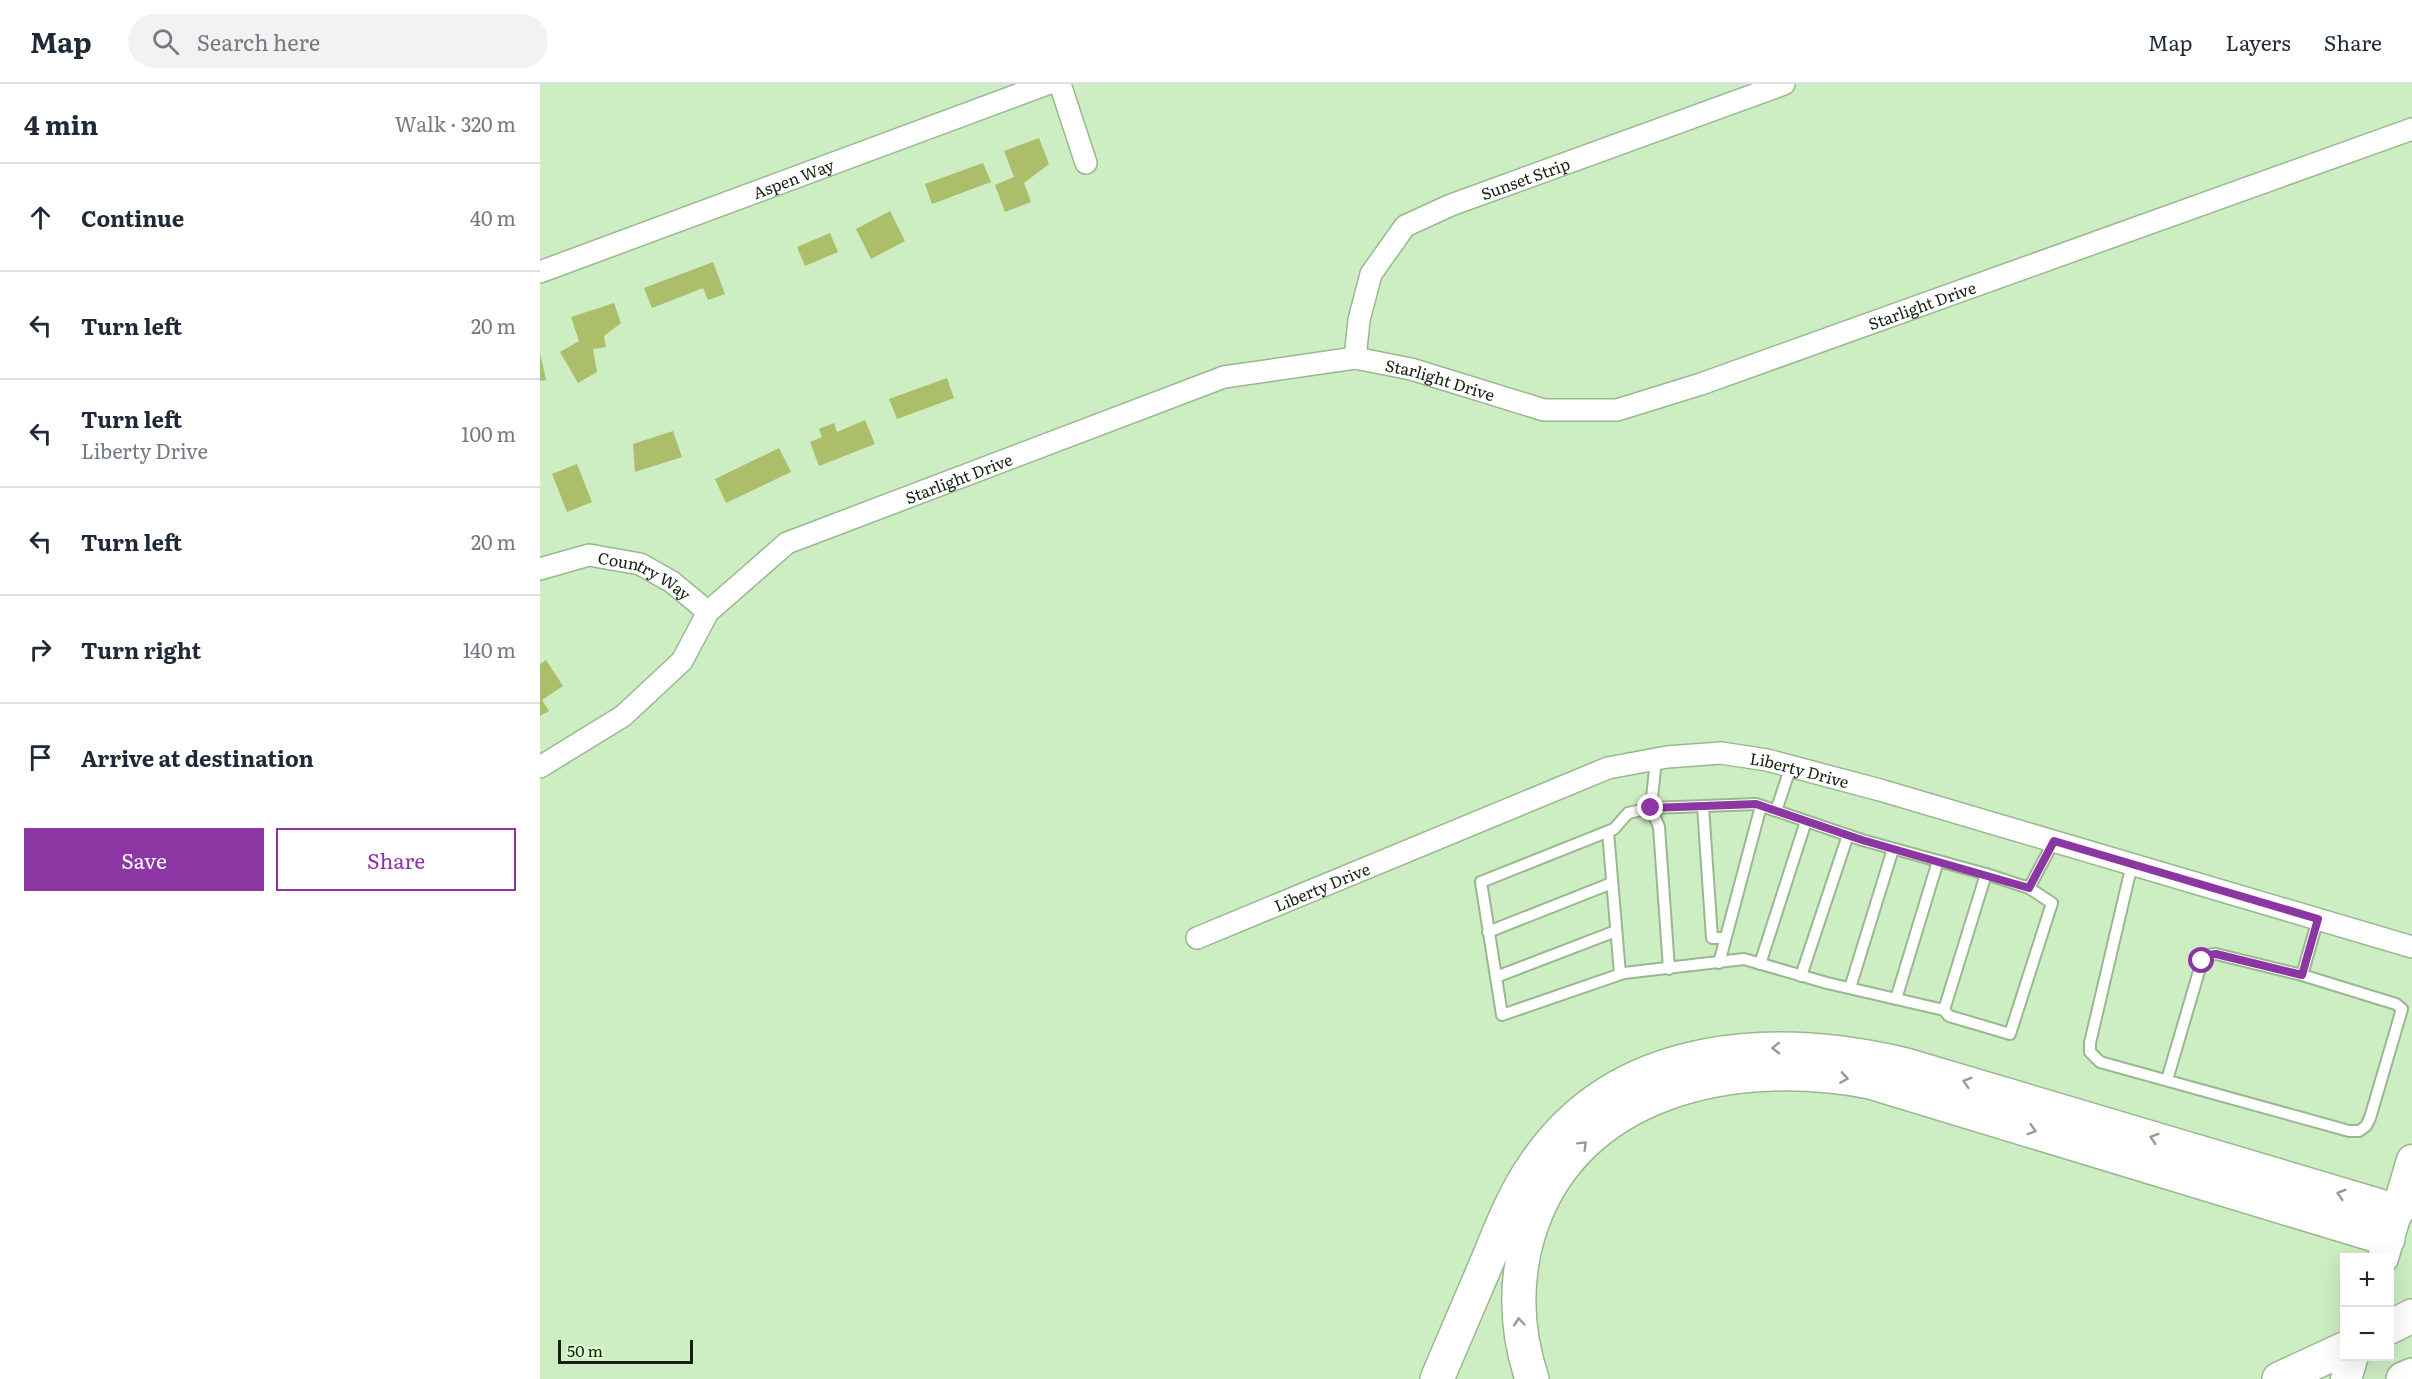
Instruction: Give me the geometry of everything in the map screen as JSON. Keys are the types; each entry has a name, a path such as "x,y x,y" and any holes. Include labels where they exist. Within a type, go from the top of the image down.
{"highway":[{"path":"1437,1379 1508,1212 1534,1164 1556,1136 1581,1113 1621,1086 1661,1068 1719,1054 1747,1050 1798,1048 1850,1053 1887,1060 1949,1077 2389,1236"},
{"path":"1532,1379 1518,1324 1519,1276 1531,1227 1552,1184 1581,1147 1603,1128 1630,1110 1675,1090 1719,1078 1765,1074 1817,1074 1879,1084 2389,1236"},
{"path":"2394,1325 2412,1316"},
{"path":"2280,1378 2340,1351"},
{"path":"2403,1379 2412,1375"}],"main road":[{"path":"2389,1236 2412,1160"},
{"path":"2346,1379 2351,1361"}],"street":[{"name":"Aspen Way","path":"540,272 1047,84"},
{"path":"1060,84 1086,163"},
{"name":"Sunset Strip","path":"1355,358 1359,320 1371,274 1405,226 1451,205 1784,84"},
{"name":"Starlight Drive","path":"540,767 623,716 632,708 682,661 708,612 787,543 1224,377 1355,358 1411,369 1544,410 1617,410 1701,384 2412,129"},
{"name":"Country Way","path":"540,569 589,555 640,564 672,582 708,612"},
{"name":"Liberty Drive","path":"1197,938 1608,768 1656,759 1721,753 1791,766 1880,790 2412,947"}],"lane":[{"path":"1656,759 1651,808 1659,827 1670,969"},
{"path":"1776,811 1791,766"},
{"path":"1703,806 1712,938 1725,938"},
{"path":"1703,806 1761,806 1893,849 2029,888 2052,903 2010,1034 1949,1016 1944,1010 1801,976 1744,959 1620,974 1502,1015 1480,882 1608,832 1614,829 1628,813 1651,808 1703,806"},
{"path":"1719,963 1761,806"},
{"path":"1760,964 1806,821"},
{"path":"1608,832 1620,974"},
{"path":"1801,976 1848,835"},
{"path":"2029,888 2054,841"},
{"path":"1850,988 1893,849"},
{"path":"1896,999 1938,861"},
{"path":"2132,864 2090,1043 2090,1052 2100,1062 2349,1131 2360,1131 2370,1118 2402,1009 2396,1004 2302,975 2216,954 2208,955 2202,961 2167,1080"},
{"path":"1944,1010 1986,874"},
{"path":"1488,932 1612,883"},
{"path":"2302,975 2318,919"},
{"path":"1496,977 1616,931"}],"building":[{"path":"1039,138 1049,164 1024,183 1031,202 1005,212 995,185 1014,177 1004,151"},
{"path":"983,163 991,182 932,204 925,184"},
{"path":"890,211 905,241 871,259 856,229"},
{"path":"830,233 838,252 805,266 797,247"},
{"path":"713,262 725,294 708,300 703,288 652,308 644,288"},
{"path":"614,303 621,323 604,336 606,347 593,349 597,372 578,383 560,352 579,341 571,317"},
{"path":"540,353 546,380 540,381"},
{"path":"947,378 954,398 897,419 889,399"},
{"path":"865,420 875,444 819,466 810,442 822,437 819,429 834,423 837,432"},
{"path":"673,431 682,457 635,472 633,444"},
{"path":"779,448 791,472 726,503 715,479"},
{"path":"577,464 592,502 567,512 552,474"},
{"path":"546,660 563,686 542,700 549,711 540,716 540,664"}],"route":[{"path":"1651,808 1756,804 1862,840 2029,888 2054,841 2318,919 2302,975 2216,954 2208,955 2202,961"}]}
